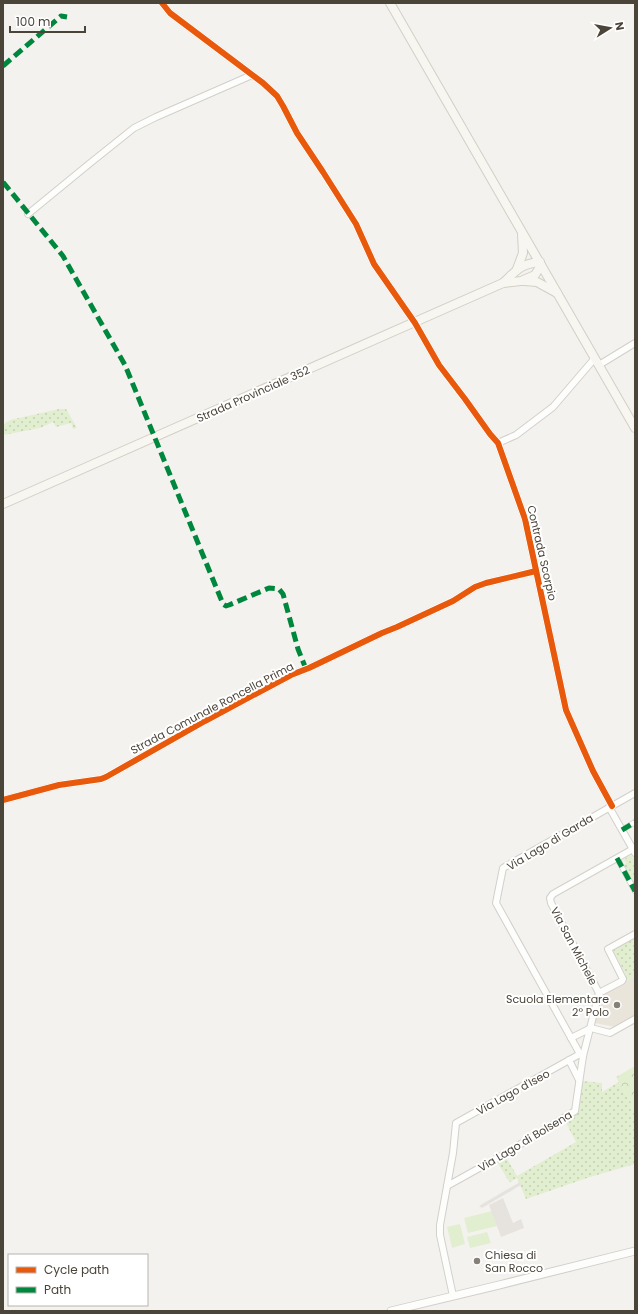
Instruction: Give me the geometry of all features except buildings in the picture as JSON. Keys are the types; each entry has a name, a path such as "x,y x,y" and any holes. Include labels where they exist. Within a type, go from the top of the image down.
{"main road":[{"path":"390,3 635,428"},
{"name":"Strada Provinciale 352","path":"517,269 523,253 522,231"},
{"name":"Strada Provinciale 352","path":"503,283 517,269 527,263 540,263 534,276 521,281"},
{"name":"Strada Provinciale 352","path":"3,504 503,283 521,281 537,282 558,294"}],"street":[{"name":"Contrada Scorpio","path":"162,3 170,13 271,89 283,106 297,133 356,224 374,264 415,323 439,366 498,443 520,502 566,710 610,807 634,851"},
{"path":"28,214 134,128 252,75"},
{"path":"498,443 516,435 553,407 597,362 635,343"},
{"name":"Strada Comunale Roncella Prima","path":"3,800 59,785 106,777 291,675 310,668 382,633 397,628 453,601 475,587 536,571"},
{"name":"Via Lago di Garda","path":"581,1055 496,903 503,868 635,793"},
{"path":"622,830 635,822"},
{"name":"Via San Michele","path":"600,993 551,903 550,898 553,894 617,858 634,851"},
{"path":"617,858 635,891"},
{"path":"579,1080 581,1055 591,1028 600,993 623,979 608,949 635,934"},
{"path":"571,1038 591,1028 610,1033 635,1019"},
{"name":"Via Lago d'Iseo","path":"447,1186 456,1123 569,1060 581,1055"},
{"path":"569,1060 579,1080"},
{"name":"Via Lago di Bolsena","path":"447,1186 501,1156 575,1111 579,1080"},
{"path":"447,1186 440,1230 453,1296"},
{"path":"391,1311 635,1251"}],"shaded area":[{"name":"Scuola Elementare 2° Polo","path":"635,976 635,1015 615,1027 595,1023 602,995"},
{"path":"520,1182 521,1185 482,1208 479,1206"},
{"path":"503,1198 513,1223 521,1219 524,1228 501,1237 489,1205"}],"green space":[{"path":"59,409 66,409 77,428 73,429 71,423 56,427 53,422 40,428 3,435 3,425 10,420"},
{"path":"631,855 635,861 635,889 622,866 626,863 624,860 622,862 623,860"},
{"path":"635,938 635,976 624,982 626,975 613,950"},
{"path":"635,1066 635,1109 616,1077"},
{"path":"583,1081 602,1083 602,1092 619,1082 635,1109 635,1164 590,1177 526,1199 517,1178 510,1182 496,1160 505,1155 517,1176 576,1142 565,1121 576,1115"},
{"path":"492,1211 497,1226 468,1233 464,1218"},
{"path":"460,1224 465,1244 452,1248 447,1227"},
{"path":"487,1232 491,1243 470,1248 467,1237"}],"marked path":[{"path":"3,66 61,16 67,17"},
{"path":"3,182 63,256 125,365 223,604 226,606 229,605 269,588 279,589 283,594 298,649 306,669"},
{"path":"622,830 635,822"},
{"path":"617,858 635,891"}],"cycle path":[{"path":"162,3 170,13 263,83 277,96 297,133 356,224 374,264 415,323 439,365 498,443 525,519 566,710 593,771 612,806"},
{"path":"3,800 59,785 106,777 205,721 291,675 453,601 475,587 536,571"}],"place":[{"name":"Scuola Elementare 2° Polo","path":"617,1005"},
{"name":"Chiesa di San Rocco","path":"477,1261"}]}
